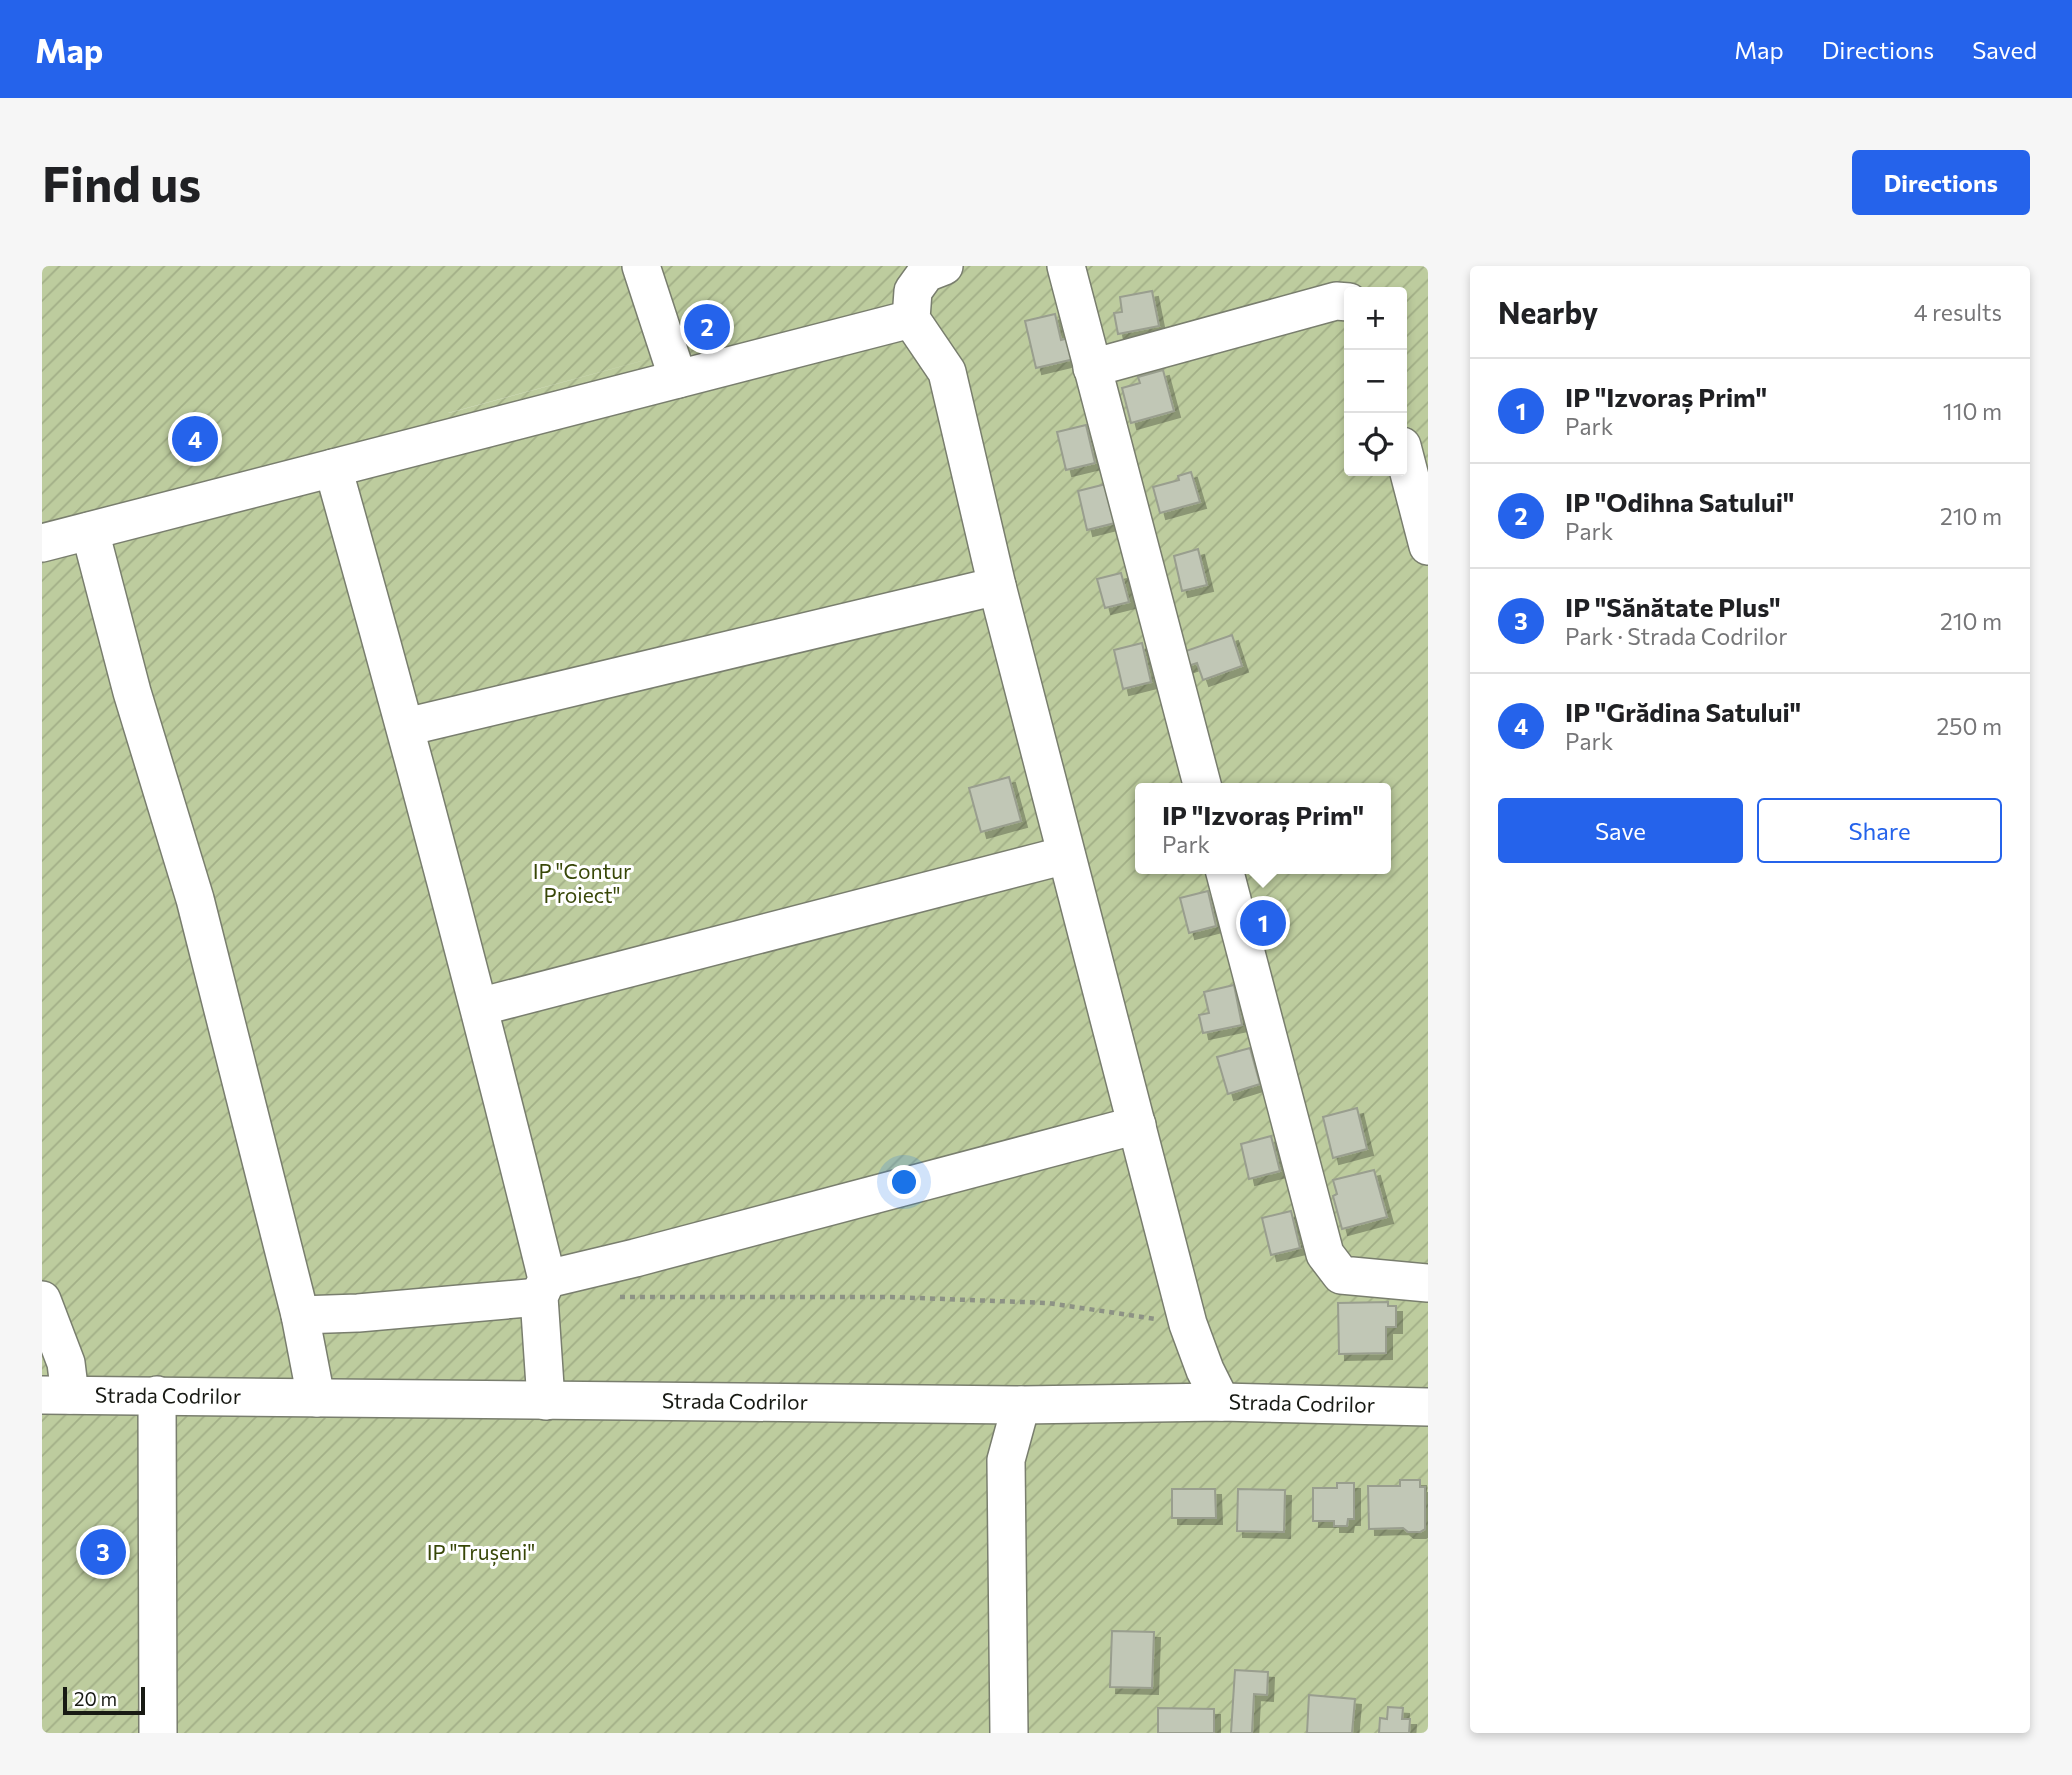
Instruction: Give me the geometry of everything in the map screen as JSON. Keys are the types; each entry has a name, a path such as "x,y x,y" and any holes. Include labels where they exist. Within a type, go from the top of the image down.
{"street":[{"path":"641,266 678,379"},
{"path":"944,266 926,273 913,291 911,319 947,372 997,586 1188,1324 1205,1370 1221,1402"},
{"path":"1066,266 1202,783"},
{"path":"1092,368 1336,301 1344,302"},
{"path":"42,543 911,319"},
{"path":"1407,465 1428,546"},
{"path":"333,468 406,727 479,1007 543,1288 546,1401"},
{"path":"90,531 132,692 195,899 300,1315 316,1398"},
{"path":"406,727 997,586"},
{"path":"479,1007 1066,855"},
{"path":"1225,874 1325,1254 1341,1275 1428,1283"},
{"path":"300,1315 358,1313 543,1288 635,1258 1137,1125"},
{"path":"42,1300 66,1363 56,1395"},
{"name":"Strada Codrilor","path":"56,1395 1021,1405 1221,1402 1428,1407"},
{"path":"156,1395 158,1733"},
{"path":"1009,1733 1006,1460 1021,1405"}],"path":[{"path":"607,1297 891,1297 1048,1303 1188,1324"}],"green space":[{"path":"42,266 1428,266 1428,1733 42,1733","holes":["727,338 449,413 448,413"]}],"building":[{"path":"1152,291 1159,326 1118,334 1114,313 1122,312 1120,297"},
{"path":"1055,314 1061,340 1069,338 1074,359 1036,368 1025,321"},
{"path":"1163,370 1174,411 1131,423 1122,388 1140,383 1138,377"},
{"path":"1086,425 1095,463 1066,470 1057,432"},
{"path":"1191,472 1200,502 1160,513 1153,487 1179,480 1178,476"},
{"path":"1106,484 1115,523 1087,530 1078,491"},
{"path":"1198,549 1207,585 1182,591 1174,556"},
{"path":"1121,573 1129,602 1105,608 1097,579"},
{"path":"1232,635 1242,666 1203,680 1197,663 1188,666 1183,652"},
{"path":"1142,643 1151,682 1123,689 1114,650"},
{"path":"1009,777 1021,821 981,832 969,788"},
{"path":"1208,891 1216,926 1189,933 1180,898"},
{"path":"1234,985 1242,1025 1203,1033 1199,1015 1209,1013 1204,992"},
{"path":"1250,1048 1260,1084 1228,1094 1217,1057"},
{"path":"1357,1108 1367,1149 1333,1158 1323,1117"},
{"path":"1271,1136 1280,1171 1249,1179 1241,1144"},
{"path":"1374,1170 1387,1217 1342,1229 1333,1196 1337,1194 1333,1180"},
{"path":"1291,1211 1300,1248 1271,1255 1262,1218"},
{"path":"1388,1302 1388,1306 1396,1306 1396,1327 1386,1327 1386,1353 1339,1354 1338,1303"},
{"path":"1400,1480 1420,1480 1420,1487 1425,1487 1425,1529 1408,1532 1403,1528 1369,1529 1368,1486 1400,1486"},
{"path":"1337,1483 1354,1483 1354,1519 1348,1519 1347,1526 1334,1526 1334,1521 1313,1521 1313,1488 1337,1488"},
{"path":"1172,1489 1215,1489 1216,1518 1172,1518"},
{"path":"1238,1489 1285,1490 1284,1532 1237,1531"},
{"path":"1112,1631 1154,1632 1152,1688 1110,1687"},
{"path":"1235,1670 1268,1672 1267,1695 1254,1694 1252,1733 1231,1733"},
{"path":"1309,1695 1355,1699 1352,1733 1307,1733"},
{"path":"1388,1707 1403,1708 1402,1719 1410,1719 1409,1733 1379,1733 1380,1718 1387,1719"},
{"path":"1158,1708 1214,1709 1214,1733 1158,1733"}],"place":[{"name":"IP \"Odihna Satului\"","path":"707,327"},
{"name":"IP \"Grădina Satului\"","path":"195,439"},
{"name":"IP \"Izvoraș Prim\"","path":"1263,923"},
{"name":"IP \"Sănătate Plus\"","path":"103,1552"}],"park label":[{"name":"IP \"Contur Proiect\"","path":"582,884"},
{"name":"IP \"Trușeni\"","path":"481,1553"}]}
